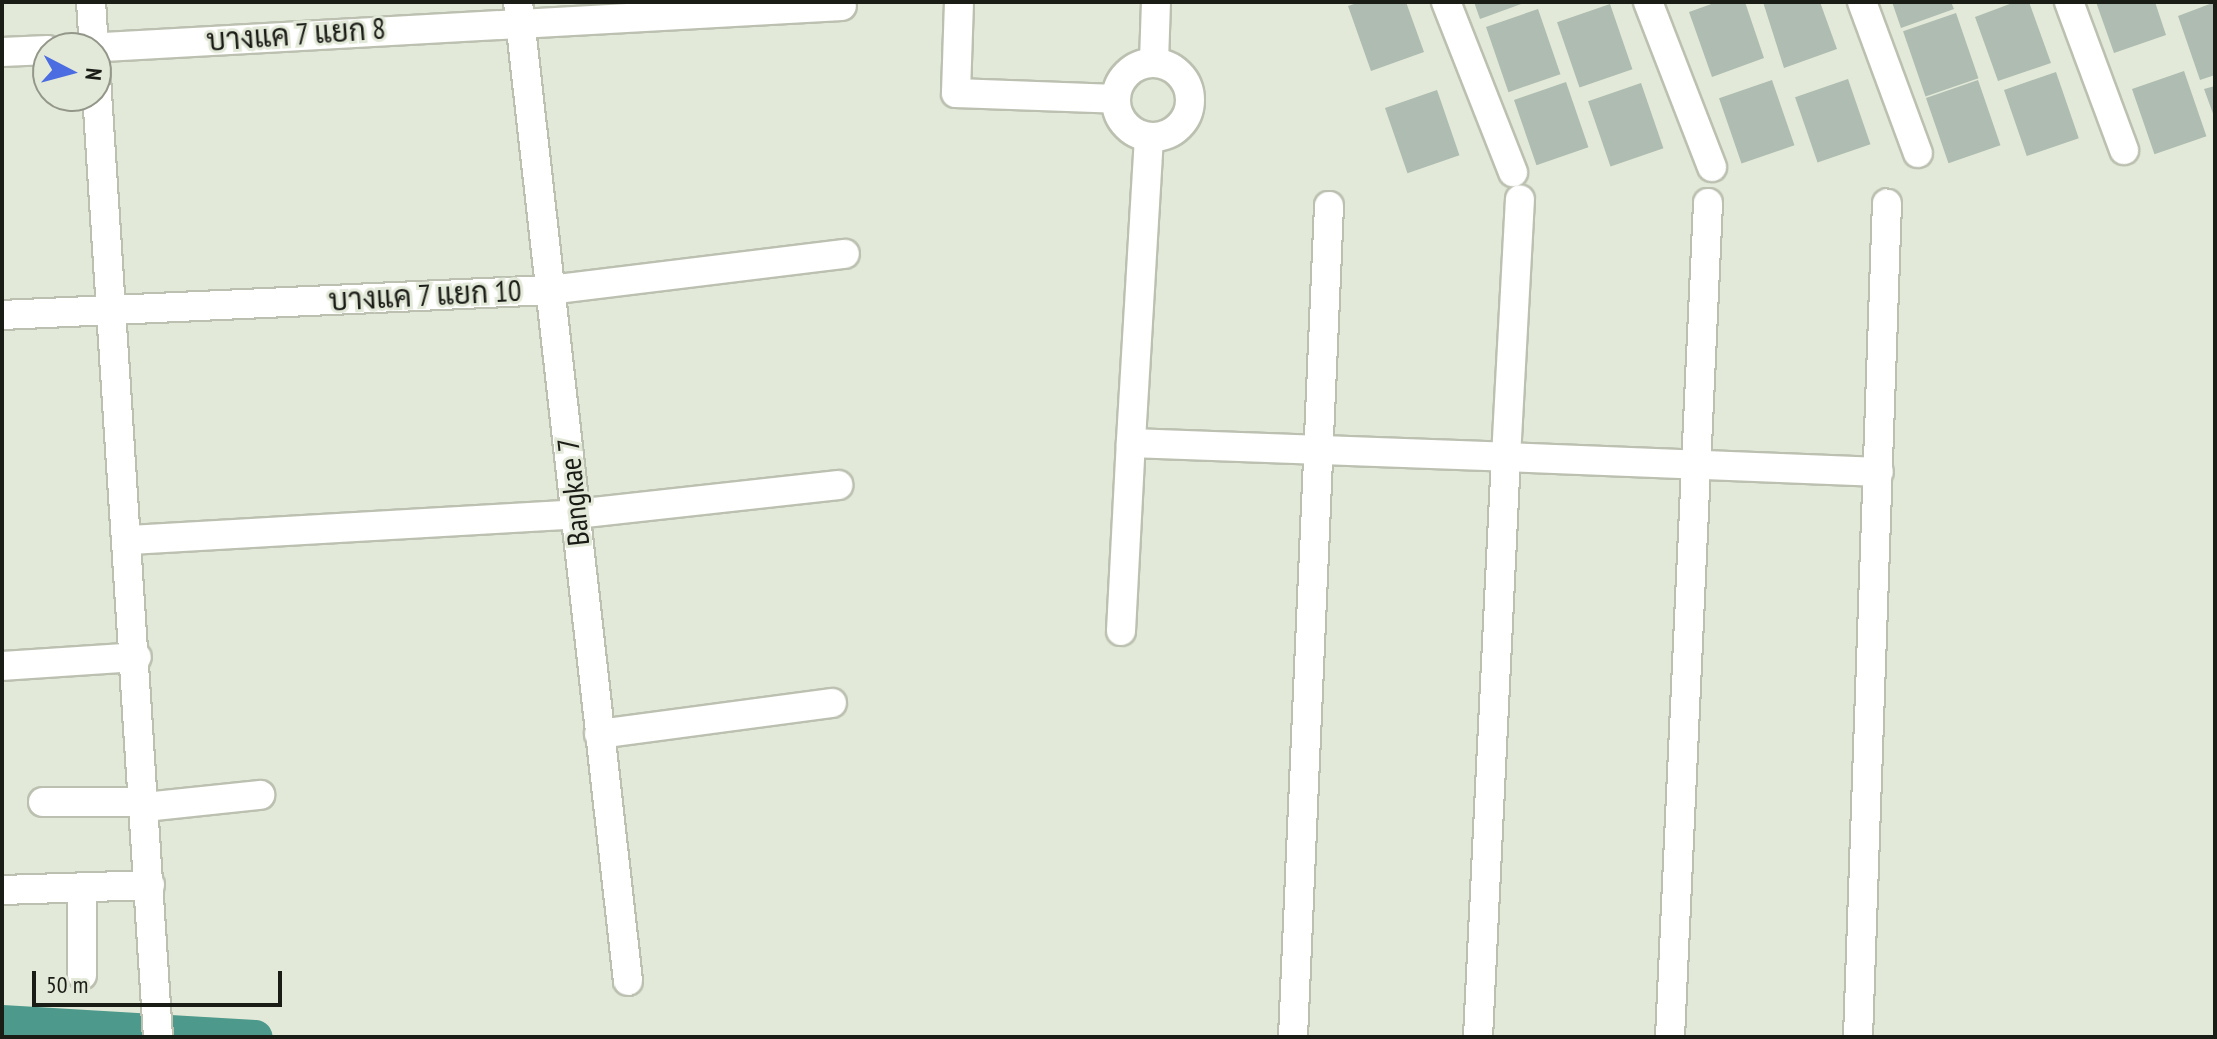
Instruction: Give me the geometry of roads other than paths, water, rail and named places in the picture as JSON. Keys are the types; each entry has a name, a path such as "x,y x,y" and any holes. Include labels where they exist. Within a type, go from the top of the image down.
{"street":[{"path":"91,2 93,32"},
{"path":"959,2 956,93 1116,99"},
{"path":"1154,62 1156,2"},
{"path":"1446,2 1516,186 1478,1037"},
{"path":"1648,2 1712,167"},
{"path":"1862,2 1918,153"},
{"path":"2069,2 2124,150"},
{"name":"บางแค 7 แยก 8","path":"112,46 519,11 842,6"},
{"name":"Bangkae 7","path":"519,11 628,981"},
{"path":"2,52 32,51"},
{"path":"1154,62 1177,70 1190,103 1182,124 1149,137 1122,120 1116,99 1123,78 1154,62"},
{"path":"98,112 131,540 158,1037"},
{"path":"1121,631 1149,137"},
{"path":"1670,1037 1700,464 1708,203"},
{"path":"1858,1037 1887,204"},
{"path":"1293,1037 1329,206"},
{"name":"บางแค 7 แยก 10","path":"2,315 550,290 845,254"},
{"path":"1131,443 1879,472"},
{"path":"131,540 576,514 838,485"},
{"path":"2,666 137,657"},
{"path":"599,734 832,703"},
{"path":"43,802 145,804 260,795"},
{"path":"2,890 150,885"},
{"path":"82,887 82,975"}],"waterway":[{"path":"2,1022 256,1037"}]}
